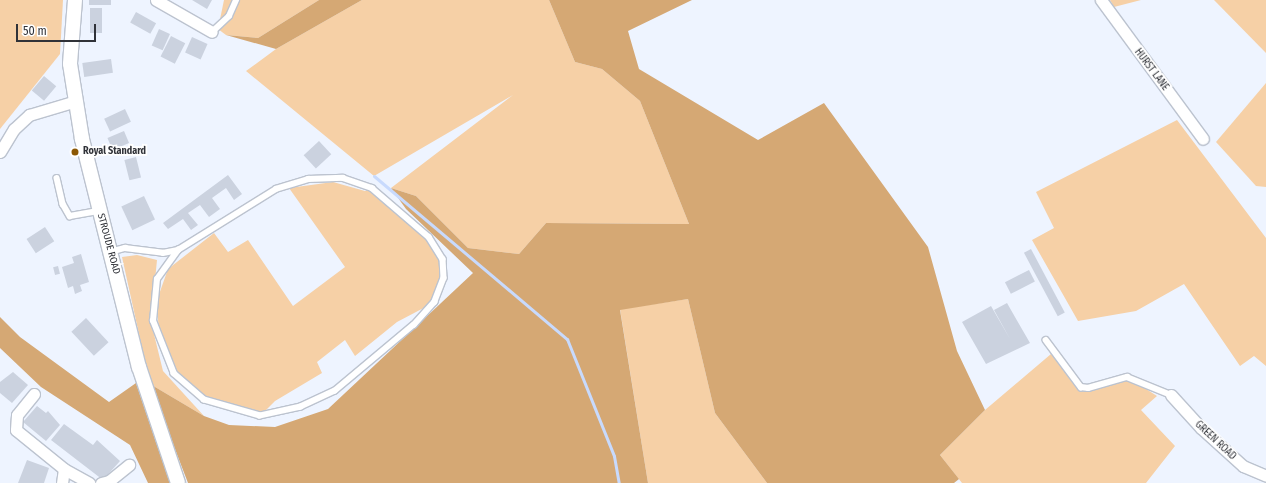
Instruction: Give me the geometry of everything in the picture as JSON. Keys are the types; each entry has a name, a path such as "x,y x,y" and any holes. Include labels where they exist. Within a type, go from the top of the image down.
{"street":[{"name":"STROUDE ROAD","path":"75,0 69,39 76,101 98,211 150,407 178,483"},
{"path":"156,0 212,32"},
{"name":"HURST LANE","path":"1100,0 1202,139"},
{"path":"0,152 14,129 29,115 76,101"},
{"path":"34,394 17,415 16,430 64,469 89,483"},
{"name":"GREEN ROAD","path":"1171,395 1200,428 1243,466 1266,476"},
{"path":"101,483 109,482 129,465"},
{"path":"62,483 64,469"}],"lane":[{"path":"212,32 228,16 236,0"},
{"path":"57,178 63,204 70,216 98,211"},
{"path":"110,252 124,248 163,253 178,250 276,189 308,179 343,178 372,188 429,237 443,259 444,278 435,302 414,326 335,391 301,407 260,416 204,400 174,374 153,320 157,279 178,250"},
{"path":"1046,340 1081,387 1127,377 1171,395"}],"shaded area":[{"path":"0,0 63,0 60,54 0,129"},
{"path":"224,0 319,0 258,38 226,35 218,29"},
{"path":"319,0 362,0 276,49 226,35 258,38"},
{"path":"362,0 549,0 575,62 602,69 640,101 689,224 546,223 519,254 468,248 416,196 391,188 513,95 374,176 246,71 276,49"},
{"path":"549,0 692,0 628,31 639,69 758,140 824,103 928,247 957,351 985,410 940,455 959,479 954,483 767,483 715,413 688,299 620,310 648,483 188,483 150,384 204,416 229,425 275,427 328,409 473,273 406,209 391,188 416,196 468,248 519,254 546,223 689,224 640,101 602,69 575,62"},
{"path":"1110,0 1141,0 1114,7"},
{"path":"1214,0 1266,0 1266,53"},
{"path":"1266,83 1266,187 1256,186 1216,142"},
{"path":"1177,120 1266,238 1266,366 1254,356 1240,366 1184,284 1136,311 1078,321 1032,240 1054,228 1036,192"},
{"path":"333,182 365,191 372,188 429,237 438,251 442,291 435,302 397,322 355,356 345,340 317,362 322,373 275,401 260,416 205,399 176,372 159,337 157,300 168,269 214,233 228,252 248,240 293,306 345,267 289,188"},
{"path":"137,255 157,260 151,322 163,371 204,416 150,384 122,257"},
{"path":"688,299 715,413 767,483 648,483 620,309"},
{"path":"0,317 20,337 109,402 136,383 170,483 148,483 130,445 41,387 0,348"},
{"path":"1051,354 1081,387 1127,377 1157,396 1141,410 1175,446 1146,483 962,483 940,455 985,410"}],"building":[{"path":"89,0 111,0 111,5 89,5"},
{"path":"192,0 212,0 207,9"},
{"path":"90,8 102,8 102,33 90,33"},
{"path":"136,12 156,23 150,34 130,22"},
{"path":"159,29 170,34 163,50 152,45"},
{"path":"171,36 185,43 175,64 161,56"},
{"path":"192,37 208,44 201,59 185,53"},
{"path":"111,59 113,73 84,77 82,63"},
{"path":"44,76 56,86 44,101 32,91"},
{"path":"125,109 131,122 110,131 104,119"},
{"path":"124,131 129,143 113,150 107,138"},
{"path":"319,141 331,154 316,168 304,155"},
{"path":"136,157 141,177 129,180 124,160"},
{"path":"228,175 242,194 234,200 226,188 212,198 220,209 209,217 200,205 188,213 198,225 191,230 183,219 168,229 163,223"},
{"path":"144,196 155,220 132,230 121,207"},
{"path":"45,227 54,241 36,253 27,239"},
{"path":"1031,249 1065,313 1058,316 1024,253"},
{"path":"81,254 89,282 80,285 82,291 75,294 73,286 68,288 62,267 74,263 72,257"},
{"path":"58,266 60,274 55,275 53,267"},
{"path":"1029,270 1035,282 1011,294 1005,282"},
{"path":"1007,303 1030,343 986,364 962,322 991,306 1010,339 994,310"},
{"path":"86,318 109,342 94,356 71,332"},
{"path":"13,372 28,385 12,403 0,393 0,382"},
{"path":"37,406 46,413 48,411 60,425 46,441 23,422"},
{"path":"64,424 93,445 97,440 120,461 103,480 51,440"},
{"path":"27,460 49,468 44,483 18,483"}],"waterway":[{"path":"374,176 567,339 614,456 619,483"}],"place":[{"name":"Royal Standard","path":"75,152"}]}
